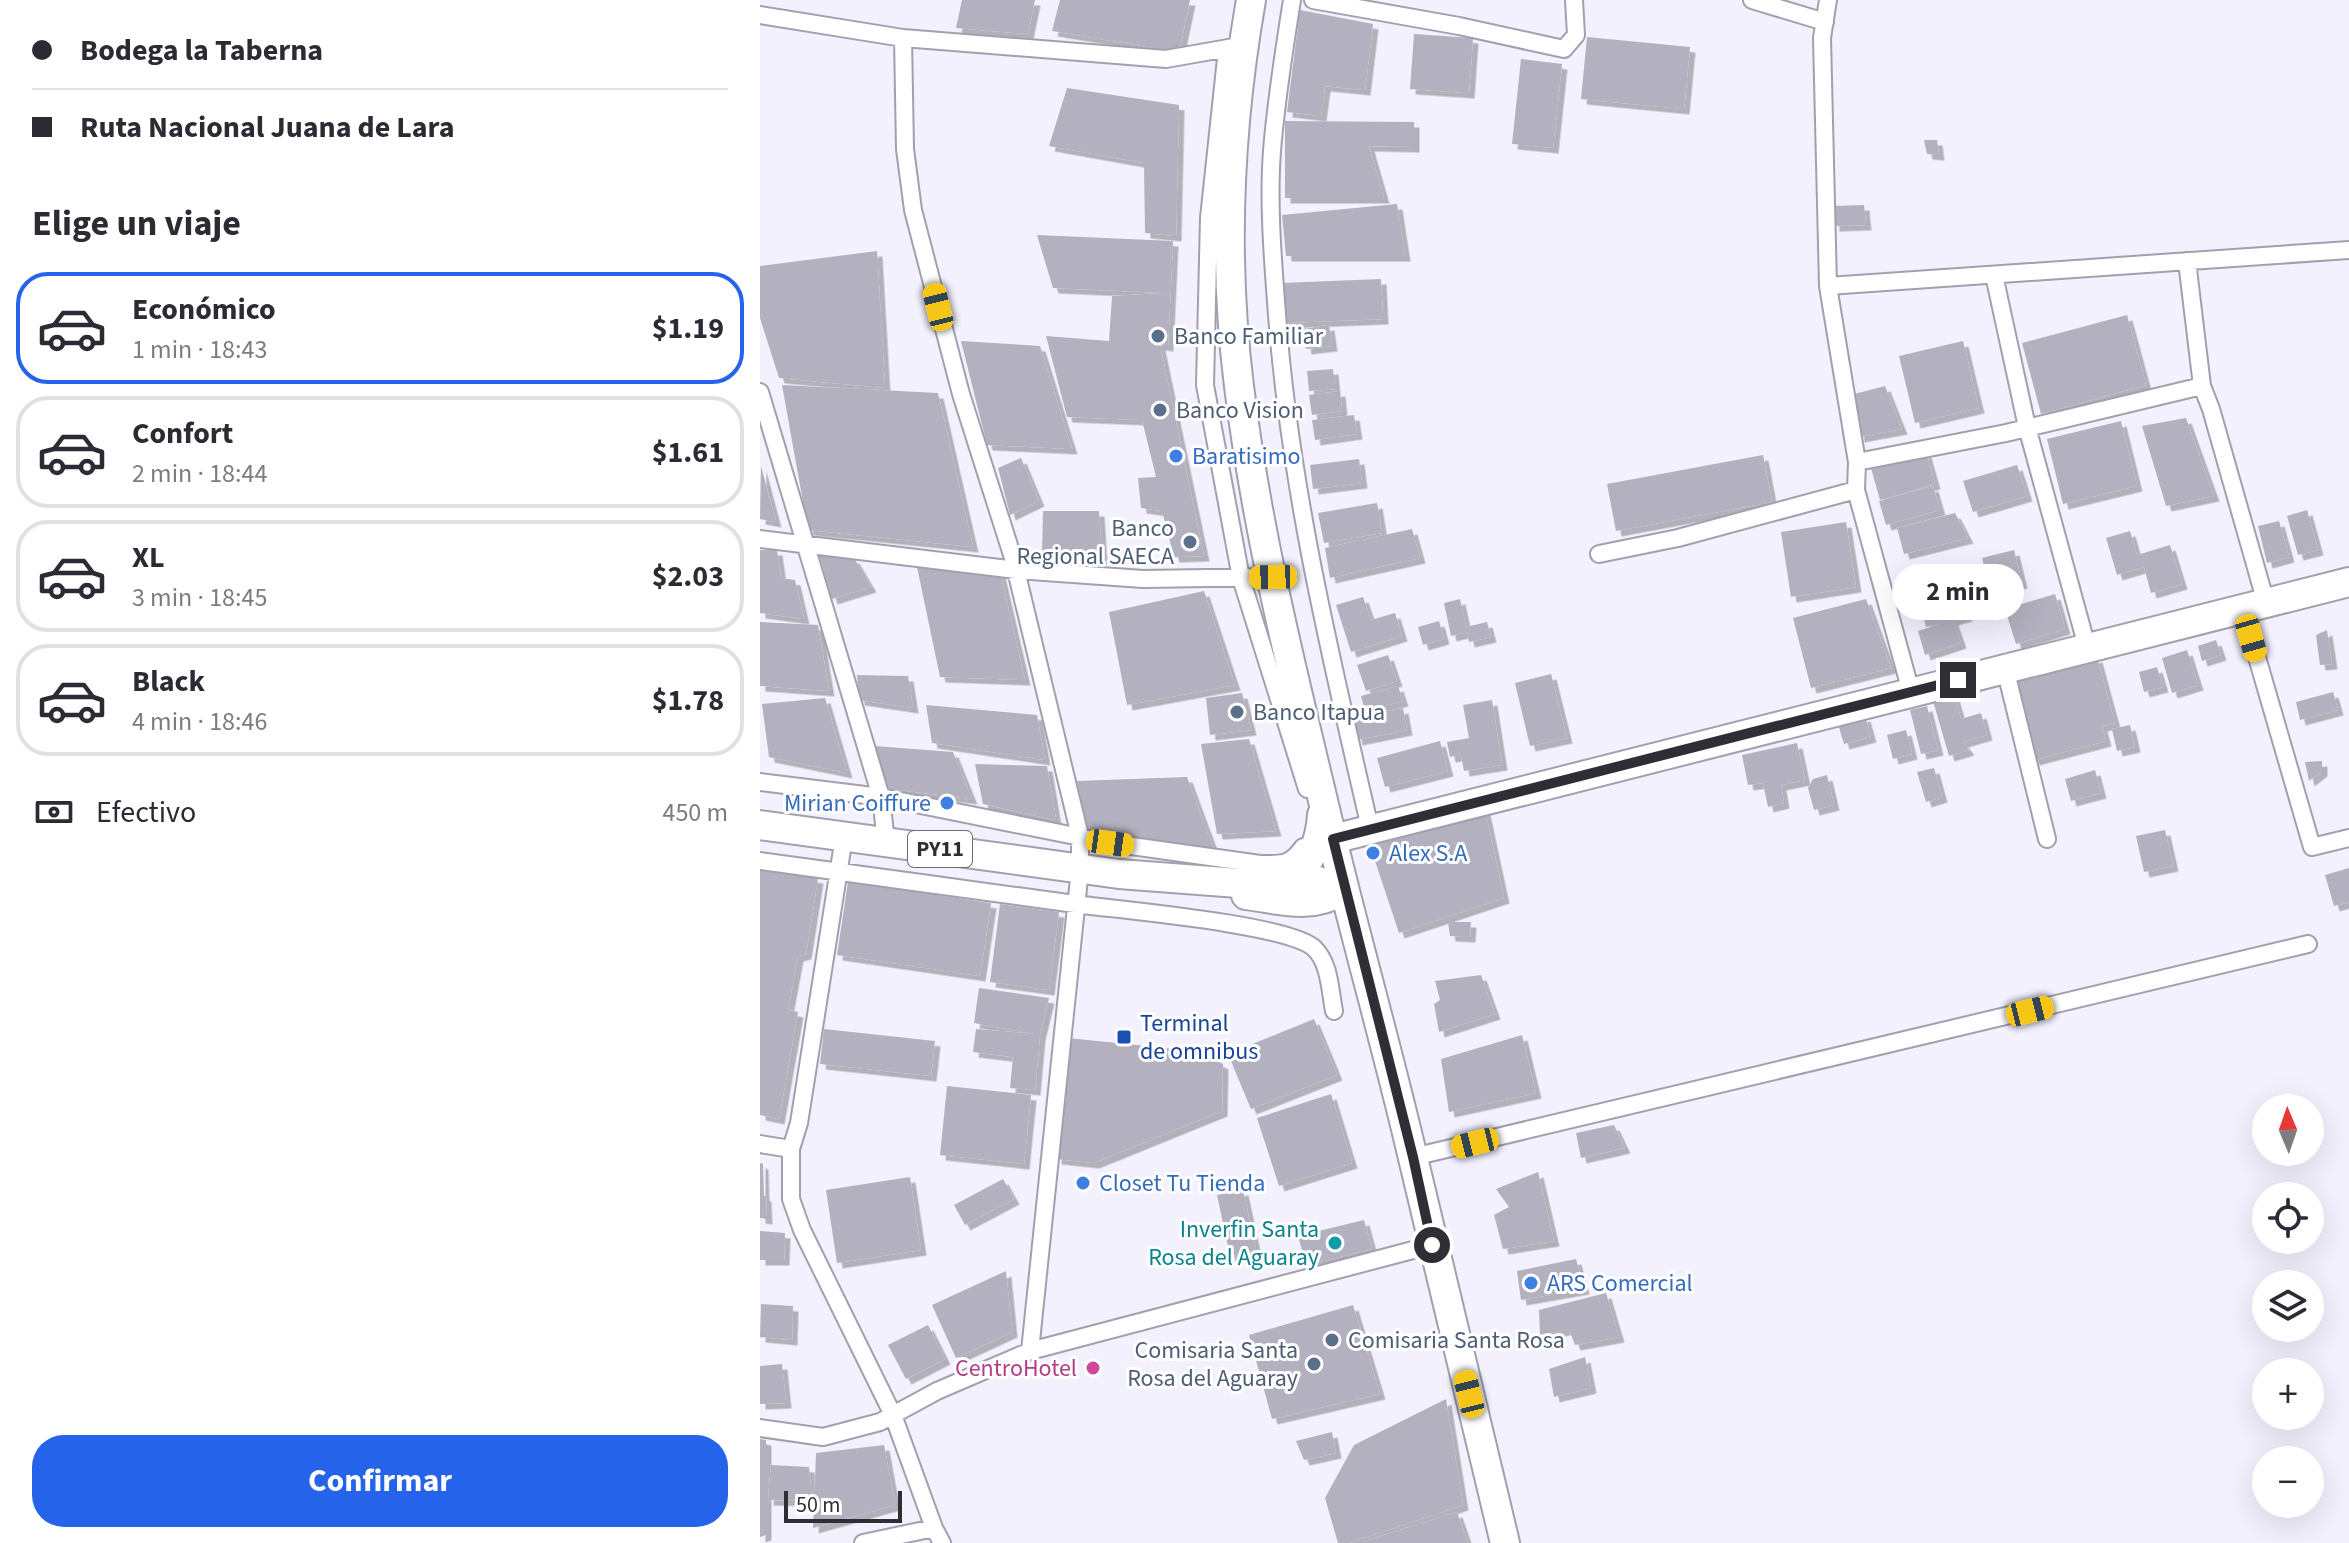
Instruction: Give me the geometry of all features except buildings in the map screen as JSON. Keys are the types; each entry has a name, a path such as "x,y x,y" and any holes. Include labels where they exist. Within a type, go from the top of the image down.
{"highway":[{"path":"1251,0 1235,46 1232,289 1238,385 1273,577 1344,890 1413,1157 1505,1543"},
{"path":"1333,839 2349,582"},
{"path":"1323,798 1319,840 1314,853 1287,892 1302,905 1329,919 1360,953"},
{"name":"PY11","path":"760,825 1119,874 1287,892 1321,901 1344,890"}],"street":[{"path":"1292,0 1272,152 1273,267 1281,367 1295,470 1323,626 1370,828"},
{"path":"1313,0 1459,26 1564,49 1576,35 1574,0"},
{"path":"1752,0 1825,22"},
{"path":"1828,0 1822,38 1828,286 1857,462 1856,490 1911,692"},
{"path":"760,15 903,38 1166,59 1235,46 1209,218 1205,385 1241,578 1310,798 1310,822 1305,843 1295,859 1282,864 1260,864 1110,843 881,797 760,782"},
{"path":"903,38 905,149 913,210 961,394 1016,570 1080,836 1080,869 1030,1351"},
{"path":"1828,286 2349,250"},
{"path":"2187,261 2202,386 2211,409 2312,847 2349,838"},
{"path":"1994,275 2027,427 2087,647"},
{"path":"1857,462 2202,386"},
{"path":"760,392 881,797 886,842"},
{"path":"1599,554 1678,538 1856,490"},
{"path":"760,539 1016,570 1143,579 1273,577"},
{"path":"2005,668 2047,839"},
{"path":"844,837 799,1123 791,1149 791,1199 802,1230 893,1415 938,1536 863,1543"},
{"path":"760,861 1273,931 1299,938 1321,957 1334,1011"},
{"path":"1413,1157 2308,944"},
{"path":"760,1144 791,1149"},
{"path":"760,1428 823,1437 880,1422 937,1391 1030,1351 1432,1245"}],"place":[{"name":"Banco Familiar","path":"1158,336"},
{"name":"Banco Vision","path":"1160,410"},
{"name":"Baratisimo","path":"1176,456"},
{"name":"Banco Regional SAECA","path":"1190,542"},
{"name":"Banco Itapua","path":"1237,712"},
{"name":"Mirian Coiffure","path":"947,803"},
{"name":"Alex S.A","path":"1373,853"},
{"name":"Terminal de omnibus","path":"1124,1037"},
{"name":"Closet Tu Tienda","path":"1083,1183"},
{"name":"Inverfin Santa Rosa del Aguaray","path":"1335,1243"},
{"name":"ARS Comercial","path":"1531,1283"},
{"name":"Comisaria Santa Rosa","path":"1332,1340"},
{"name":"Comisaria Santa Rosa del Aguaray","path":"1314,1364"},
{"name":"CentroHotel","path":"1093,1368"}],"route":[{"path":"1432,1245 1333,839 1958,680"}]}
